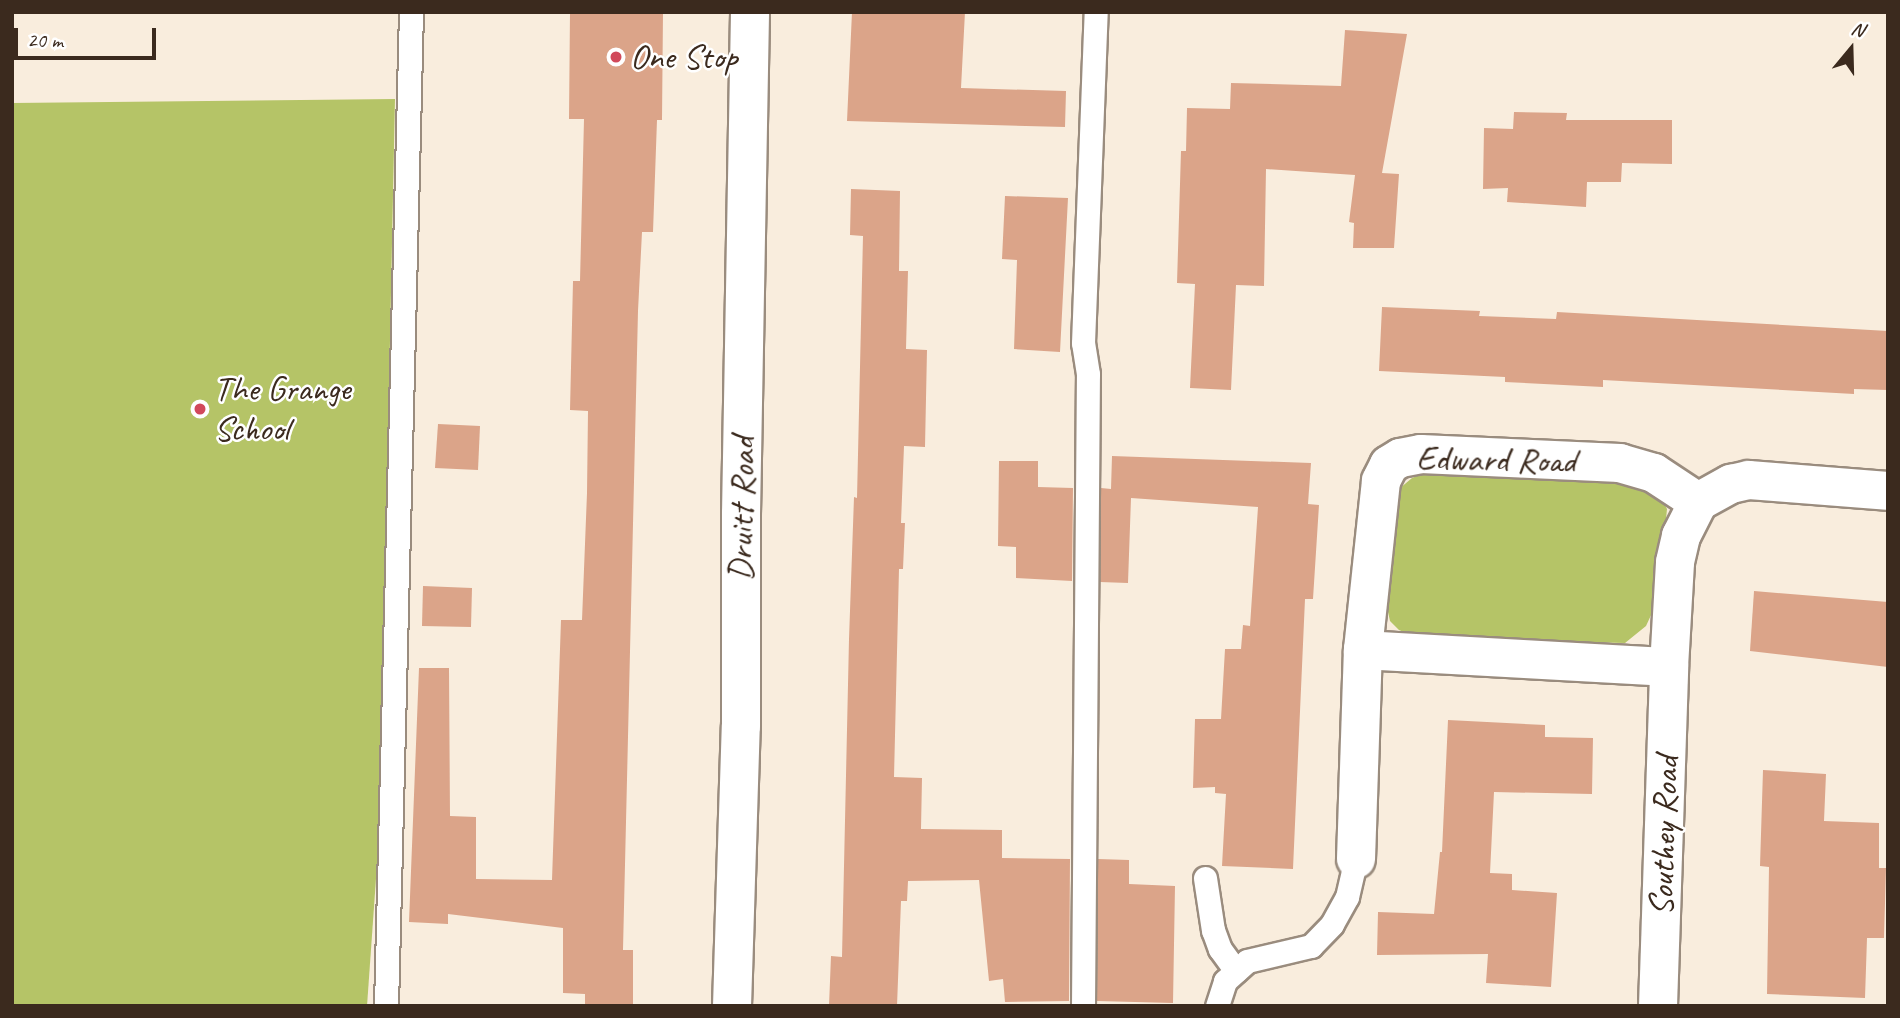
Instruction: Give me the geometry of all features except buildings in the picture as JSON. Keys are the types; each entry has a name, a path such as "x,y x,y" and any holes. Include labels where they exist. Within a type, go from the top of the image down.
{"street":[{"name":"Druitt Road","path":"732,1006 741,726 741,514 750,12"},
{"name":"Edward Road","path":"1356,859 1363,650 1381,481 1389,465 1400,458 1421,454 1620,463 1654,473 1698,502"},
{"path":"1363,650 1669,667 1675,562 1681,536 1698,502 1731,484 1749,480 1888,491"},
{"name":"Southey Road","path":"1658,1006 1669,667"}],"lane":[{"path":"386,1006 411,12"},
{"path":"1083,1006 1088,388 1083,343 1096,12"},
{"path":"1217,1006 1225,981 1247,961 1311,946 1332,924 1347,897 1356,859"},
{"path":"1205,878 1213,930 1220,949 1236,971"}],"green space":[{"name":"The Grange School","path":"395,99 380,822 367,1006 12,1006 12,103"},
{"path":"1425,473 1629,480 1661,497 1667,509 1666,519 1656,550 1652,613 1646,626 1625,643 1413,636 1399,630 1390,621 1388,612 1399,489 1412,478"}],"place":[{"name":"One Stop","path":"616,57"},
{"name":"The Grange School","path":"200,409"}]}
